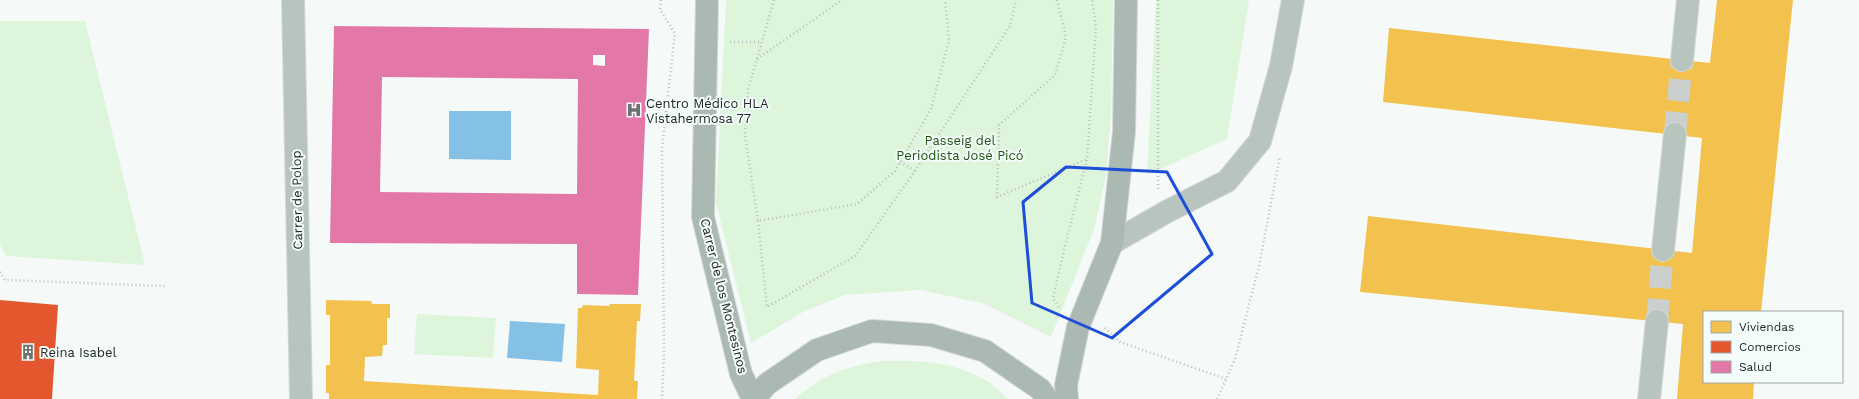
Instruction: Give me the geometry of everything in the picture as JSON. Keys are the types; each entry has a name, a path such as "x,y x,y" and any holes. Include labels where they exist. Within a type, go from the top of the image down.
{"main road":[{"name":"Carrer de los Montesinos","path":"707,0 703,217 741,374 754,399"},
{"path":"1066,399 1066,385 1078,327 1112,243 1124,132 1126,0"},
{"path":"754,399 767,384 817,350 872,331 931,335 985,351 1040,389 1047,399"}],"street":[{"name":"Carrer de Polop","path":"293,0 301,399"},
{"path":"1112,243 1168,211 1227,181 1260,141 1281,66 1293,0"},
{"path":"1682,60 1688,0"},
{"path":"1664,250 1675,134"},
{"path":"1649,399 1657,321"}],"path":[{"path":"660,0 660,10 674,33 662,148 664,352 662,399"},
{"path":"774,0 748,90 745,135 758,221 767,307 855,256 915,171 1010,26 1016,0"},
{"path":"757,59 842,0"},
{"path":"758,221 857,204 895,171 931,109 949,40 945,0"},
{"path":"1057,0 1066,37 1055,75 999,125 997,197 1088,159"},
{"path":"1092,0 1096,27 1088,159 1064,246 1053,298 1062,310 1101,324 1120,342 1226,379"},
{"path":"1217,399 1234,359 1260,266 1281,150"},
{"path":"900,162 915,171"},
{"path":"0,272 5,280 165,286"}],"highlighted area":[{"path":"1066,167 1167,172 1212,254 1112,338 1032,303 1023,202"}],"green space":[{"name":"Passeig del Periodista José Picó","path":"726,0 1113,0 1111,115 1106,176 1094,229 1051,337 982,303 920,290 845,295 803,312 751,343 716,203"},
{"path":"1156,0 1249,0 1227,139 1147,175"},
{"path":"0,21 85,21 145,265 7,256 0,245"},
{"path":"417,314 496,318 493,358 414,354"},
{"path":"882,361 936,363 962,369 990,383 1008,399 795,399 815,384 835,373 857,366"}],"water":[{"path":"449,111 511,111 511,160 449,159"},
{"path":"510,321 565,324 562,362 507,358"}],"building: Viviendas":[{"path":"1717,0 1793,0 1761,311 1703,311 1703,383 1754,383 1753,399 1677,399 1683,324 1360,292 1368,216 1692,253 1702,138 1383,102 1389,28 1710,63"},
{"path":"326,300 371,301 372,304 390,304 390,318 387,318 387,345 383,345 382,356 365,357 364,381 598,395 599,370 576,368 578,308 582,308 583,305 610,306 609,304 641,304 640,321 637,321 634,381 638,381 637,399 329,399 329,393 326,393 326,365 330,365 330,315 326,315"}],"building: Comercios":[{"name":"Reina Isabel","path":"0,300 58,305 52,399 0,399"}],"building: Salud":[{"path":"334,26 649,29 638,295 577,294 577,244 330,243","holes":["593,55 605,55 605,66 593,65","382,77 578,79 577,194 380,192"]}],"tunnel":[{"path":"1675,134 1682,60"},
{"path":"1657,321 1663,250"}],"place":[{"name":"Centro Médico HLA Vistahermosa 77","path":"634,110"},
{"name":"Reina Isabel","path":"28,352"}]}
